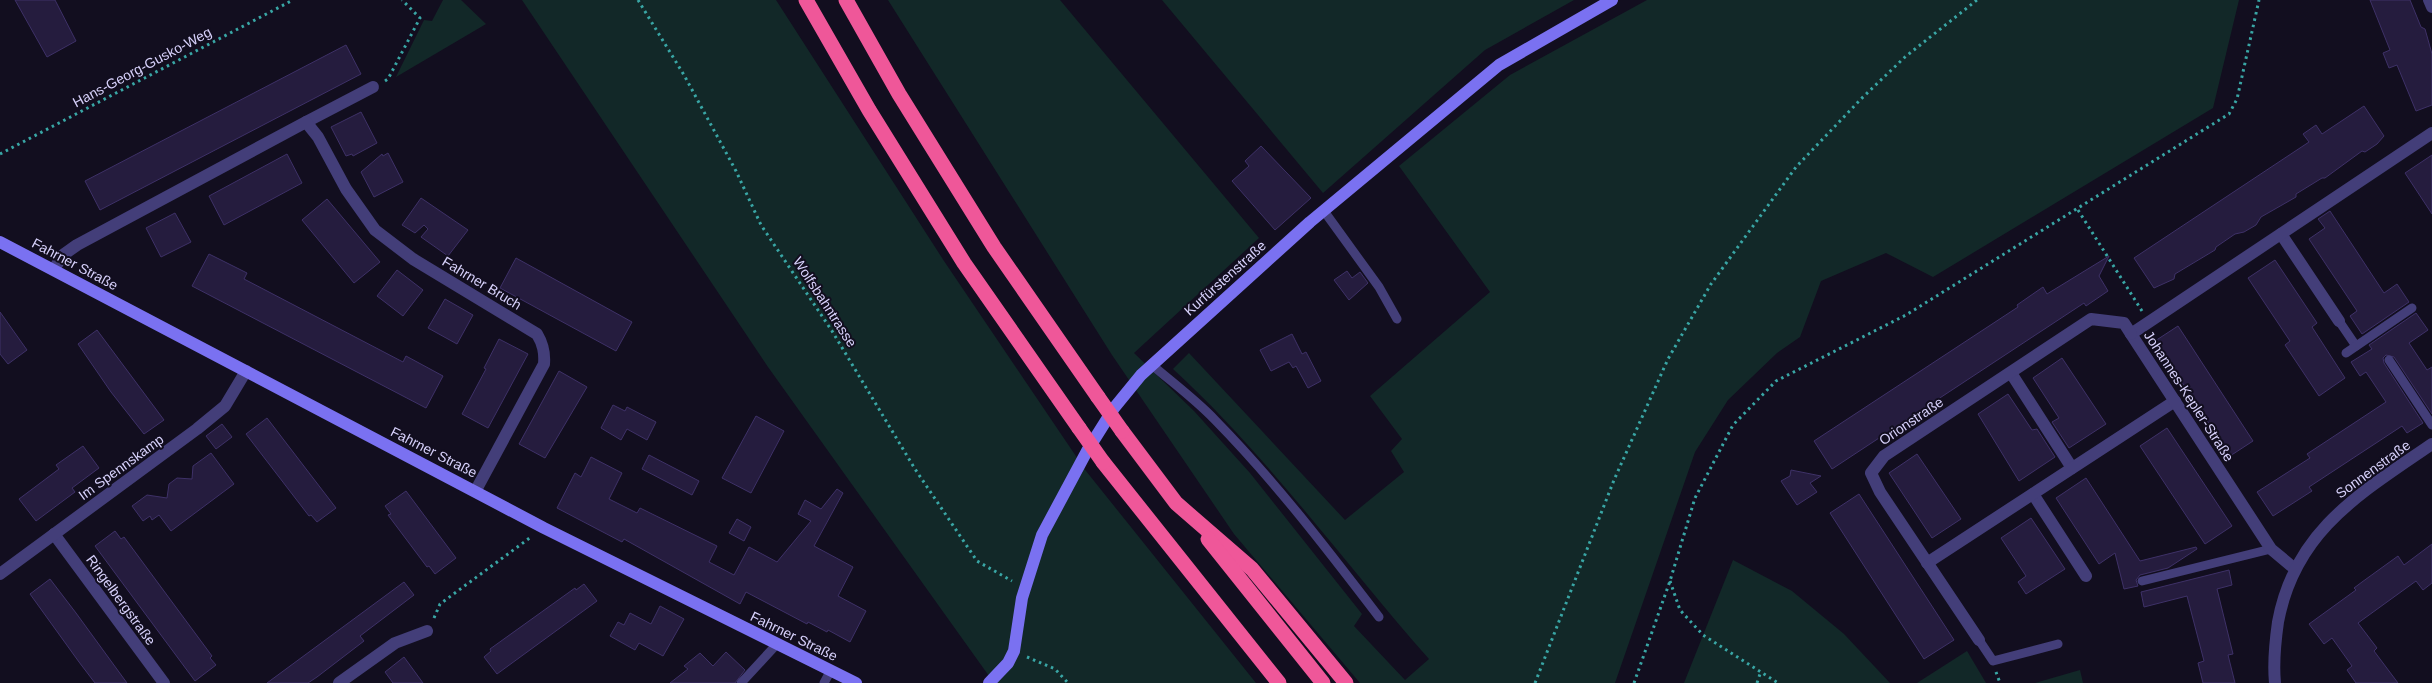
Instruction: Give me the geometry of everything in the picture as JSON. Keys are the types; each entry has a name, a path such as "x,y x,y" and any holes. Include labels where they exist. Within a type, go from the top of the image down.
{"highway":[{"path":"806,0 869,110 964,264 1103,462 1279,683"},
{"path":"846,0 899,94 994,247 1098,397 1183,509 1323,683"},
{"path":"1183,509 1252,569 1346,683"}],"street":[{"name":"Kurfürstenstraße","path":"990,683 1008,663 1014,651 1022,598 1042,534 1087,451 1114,408 1152,365 1324,211 1499,65 1612,0"},
{"path":"2429,0 2432,6"},
{"path":"54,269 63,255 77,244 373,87"},
{"name":"Fahrner Bruch","path":"306,122 318,137 346,190 375,230 413,259 537,334 542,343 545,352 544,364 476,490"},
{"name":"Johannes-Kepler-Straße","path":"2295,568 2270,549 2131,334 2432,133"},
{"path":"2280,234 2339,321"},
{"name":"Fahrner Straße","path":"0,242 476,490 544,528 856,683"},
{"name":"Orionstraße","path":"1979,640 1880,492 1871,473 1884,456 2091,319 2124,323 2131,334"},
{"name":"Im Spennskamp","path":"0,574 197,429 225,406 246,371"},
{"path":"2010,373 2072,468"},
{"path":"1927,563 2175,401"},
{"name":"Sonnenstraße","path":"2275,683 2274,645 2283,595 2295,568 2313,542 2337,514 2364,491 2432,444"},
{"path":"2033,494 2086,576"},
{"name":"Ringelbergstraße","path":"54,534 164,683"},
{"path":"340,683 395,643 427,631"}],"lane":[{"path":"1324,211 1379,288 1397,319"},
{"path":"2346,352 2412,308"},
{"path":"2339,321 2356,346"},
{"path":"2389,360 2432,425"},
{"path":"1152,365 1215,419 1287,498 1379,617"},
{"path":"2142,581 2270,549"},
{"path":"1979,640 1993,662 2058,644"},
{"path":"741,683 777,644"},
{"path":"824,683 831,670"}],"path":[{"name":"Hans-Georg-Gusko-Weg","path":"0,154 294,0"},
{"path":"373,87 388,79 420,18 402,0"},
{"name":"Wolfsbahntrasse","path":"638,0 684,75 736,171 761,225 832,330 915,470 977,561 1026,588"},
{"path":"1534,683 1614,480 1668,359 1711,284 1796,167 1861,98 1905,57 1977,0"},
{"path":"1634,683 1670,581 1695,498 1733,425 1776,381 1906,315 2078,210 2229,114 2237,99 2259,0"},
{"path":"2078,210 2149,322"},
{"path":"427,631 440,604 544,528"},
{"path":"1670,581 1680,610 1703,636 1778,683"},
{"path":"1014,651 1055,670 1068,683"},
{"path":"1757,683 1761,671"}],"green space":[{"path":"443,0 461,0 486,24 396,77 424,20 432,21"},
{"path":"522,0 776,0 944,261 1086,471 1256,683 994,683 768,367"},
{"path":"888,0 1060,0 1259,238 1134,353 1194,411 1250,473 1362,614 1354,626 1405,680 1429,659 1273,473 1208,402 1173,369 1189,353 1345,520 1404,472 1391,451 1402,439 1370,396 1490,292 1399,166 1510,75 1647,0 2239,0 2213,108 1933,277 1886,253 1821,281 1800,337 1777,353 1728,400 1695,452 1615,683 1360,683 1234,534 1112,355"},
{"path":"1162,0 1574,0 1485,50 1323,193"},
{"path":"1733,560 1792,591 1844,634 1890,683 1684,683"},
{"path":"1967,651 1986,683 1917,683"},
{"path":"2080,670 2083,683 2035,683"}],"building":[{"path":"15,0 55,0 76,41 47,57"},
{"path":"2370,0 2410,0 2421,27 2425,29 2432,54 2432,105 2416,111 2397,65 2389,68 2383,53 2390,50"},
{"path":"346,45 361,74 100,210 85,181"},
{"path":"2364,106 2384,136 2377,144 2365,152 2362,151 2325,178 2296,194 2296,197 2261,217 2256,225 2244,232 2235,234 2216,247 2215,250 2175,274 2174,279 2154,288 2134,258 2309,142 2303,134 2316,125 2322,134"},
{"path":"361,112 377,143 353,156 352,154 346,156 331,127"},
{"path":"1261,146 1311,198 1275,230 1232,181 1249,166 1245,161"},
{"path":"388,153 403,182 374,197 361,172 382,154 383,156"},
{"path":"287,154 302,183 224,225 209,196"},
{"path":"2432,155 2432,214 2405,173"},
{"path":"421,198 468,230 448,256 421,237 428,229 424,225 415,233 402,225"},
{"path":"327,199 380,262 354,283 302,220"},
{"path":"2330,211 2384,293 2397,284 2409,302 2362,334 2350,316 2357,311 2309,239 2325,228 2318,219"},
{"path":"175,213 191,242 161,257 146,228"},
{"path":"209,254 247,273 244,279 403,362 406,356 443,376 426,408 192,286"},
{"path":"2109,256 2099,276 2108,291 2086,306 2084,303 1832,469 1814,441 2018,307 2017,305 2043,287 2047,294"},
{"path":"516,258 632,322 616,351 500,288"},
{"path":"2275,260 2317,323 2312,327 2345,378 2319,396 2285,345 2290,341 2248,278"},
{"path":"397,270 423,290 403,316 377,296"},
{"path":"1347,271 1352,278 1360,272 1368,283 1349,300 1334,280"},
{"path":"445,299 473,315 457,344 428,328"},
{"path":"0,312 27,350 8,364 0,354"},
{"path":"2416,313 2428,330 2409,343 2427,370 2432,367 2432,414 2394,357 2386,355 2383,358 2384,363 2423,423 2407,433 2402,426 2309,487 2312,491 2273,516 2257,492 2310,458 2307,454 2386,402 2366,372 2360,376 2351,362 2372,349 2369,345"},
{"path":"2178,326 2253,441 2230,456 2155,341"},
{"path":"97,330 164,420 144,434 111,392 78,344"},
{"path":"1292,334 1302,354 1306,352 1321,381 1308,388 1296,366 1293,368 1289,362 1271,371 1260,350"},
{"path":"499,339 528,354 488,428 462,414 486,369 484,368"},
{"path":"2062,358 2106,424 2069,448 2052,422 2059,418 2033,378"},
{"path":"559,371 587,387 545,458 519,444"},
{"path":"2008,394 2032,430 2037,429 2055,457 2019,481 1978,414"},
{"path":"613,405 625,411 627,407 656,422 647,440 627,429 621,440 601,428"},
{"path":"756,416 784,431 751,493 722,478"},
{"path":"267,418 336,508 317,522 311,515 309,516 246,434"},
{"path":"222,424 232,437 216,449 206,436"},
{"path":"2167,428 2232,526 2205,544 2140,446"},
{"path":"83,446 99,468 72,488 75,492 36,521 19,499 59,469 56,465"},
{"path":"211,453 234,484 171,531 159,515 152,520 150,516 143,521 132,506 147,495 167,498 169,484 177,478 192,479 193,466"},
{"path":"1917,454 1961,519 1932,538 1889,473"},
{"path":"649,455 699,481 692,495 642,469"},
{"path":"591,457 622,473 609,499 637,513 640,508 717,546 709,562 734,575 749,547 777,562 811,521 798,514 805,500 821,509 837,489 843,493 814,546 853,567 838,596 866,611 850,642 828,630 827,632 808,622 807,624 746,592 740,604 624,539 622,542 557,508 575,473 581,477"},
{"path":"1791,470 1821,476 1810,483 1817,492 1797,505 1781,481 1790,476"},
{"path":"2086,478 2140,561 2196,547 2197,549 2168,568 2140,575 2136,580 2138,586 2124,589 2115,553 2099,564 2056,498"},
{"path":"406,491 456,558 435,574 429,566 427,567 388,515 391,514 385,506"},
{"path":"1859,494 1954,640 1924,659 1830,513"},
{"path":"2031,518 2065,569 2026,594 2018,582 2026,576 2001,538"},
{"path":"737,519 751,527 744,541 729,533"},
{"path":"115,531 121,539 124,537 212,656 210,658 216,665 195,681 95,546"},
{"path":"2432,544 2432,583 2423,590 2416,581 2358,623 2377,648 2374,651 2398,683 2356,683 2347,670 2352,666 2332,638 2324,644 2309,624 2356,590 2354,588 2398,556 2404,565"},
{"path":"2229,570 2232,585 2217,589 2233,654 2228,655 2235,683 2203,683 2198,663 2204,661 2187,596 2144,607 2141,592"},
{"path":"50,579 127,683 95,683 79,662 30,594"},
{"path":"404,582 414,595 360,636 364,641 317,677 308,683 267,683"},
{"path":"584,584 597,601 497,674 484,657 491,651 490,649 575,588 576,590"},
{"path":"660,606 684,619 663,656 639,643 635,650 610,636 618,622 624,625 630,613 651,624"},
{"path":"726,652 745,670 735,683 670,683 688,669 684,666 700,653 713,666"},
{"path":"404,657 423,683 393,683 385,672"}]}
